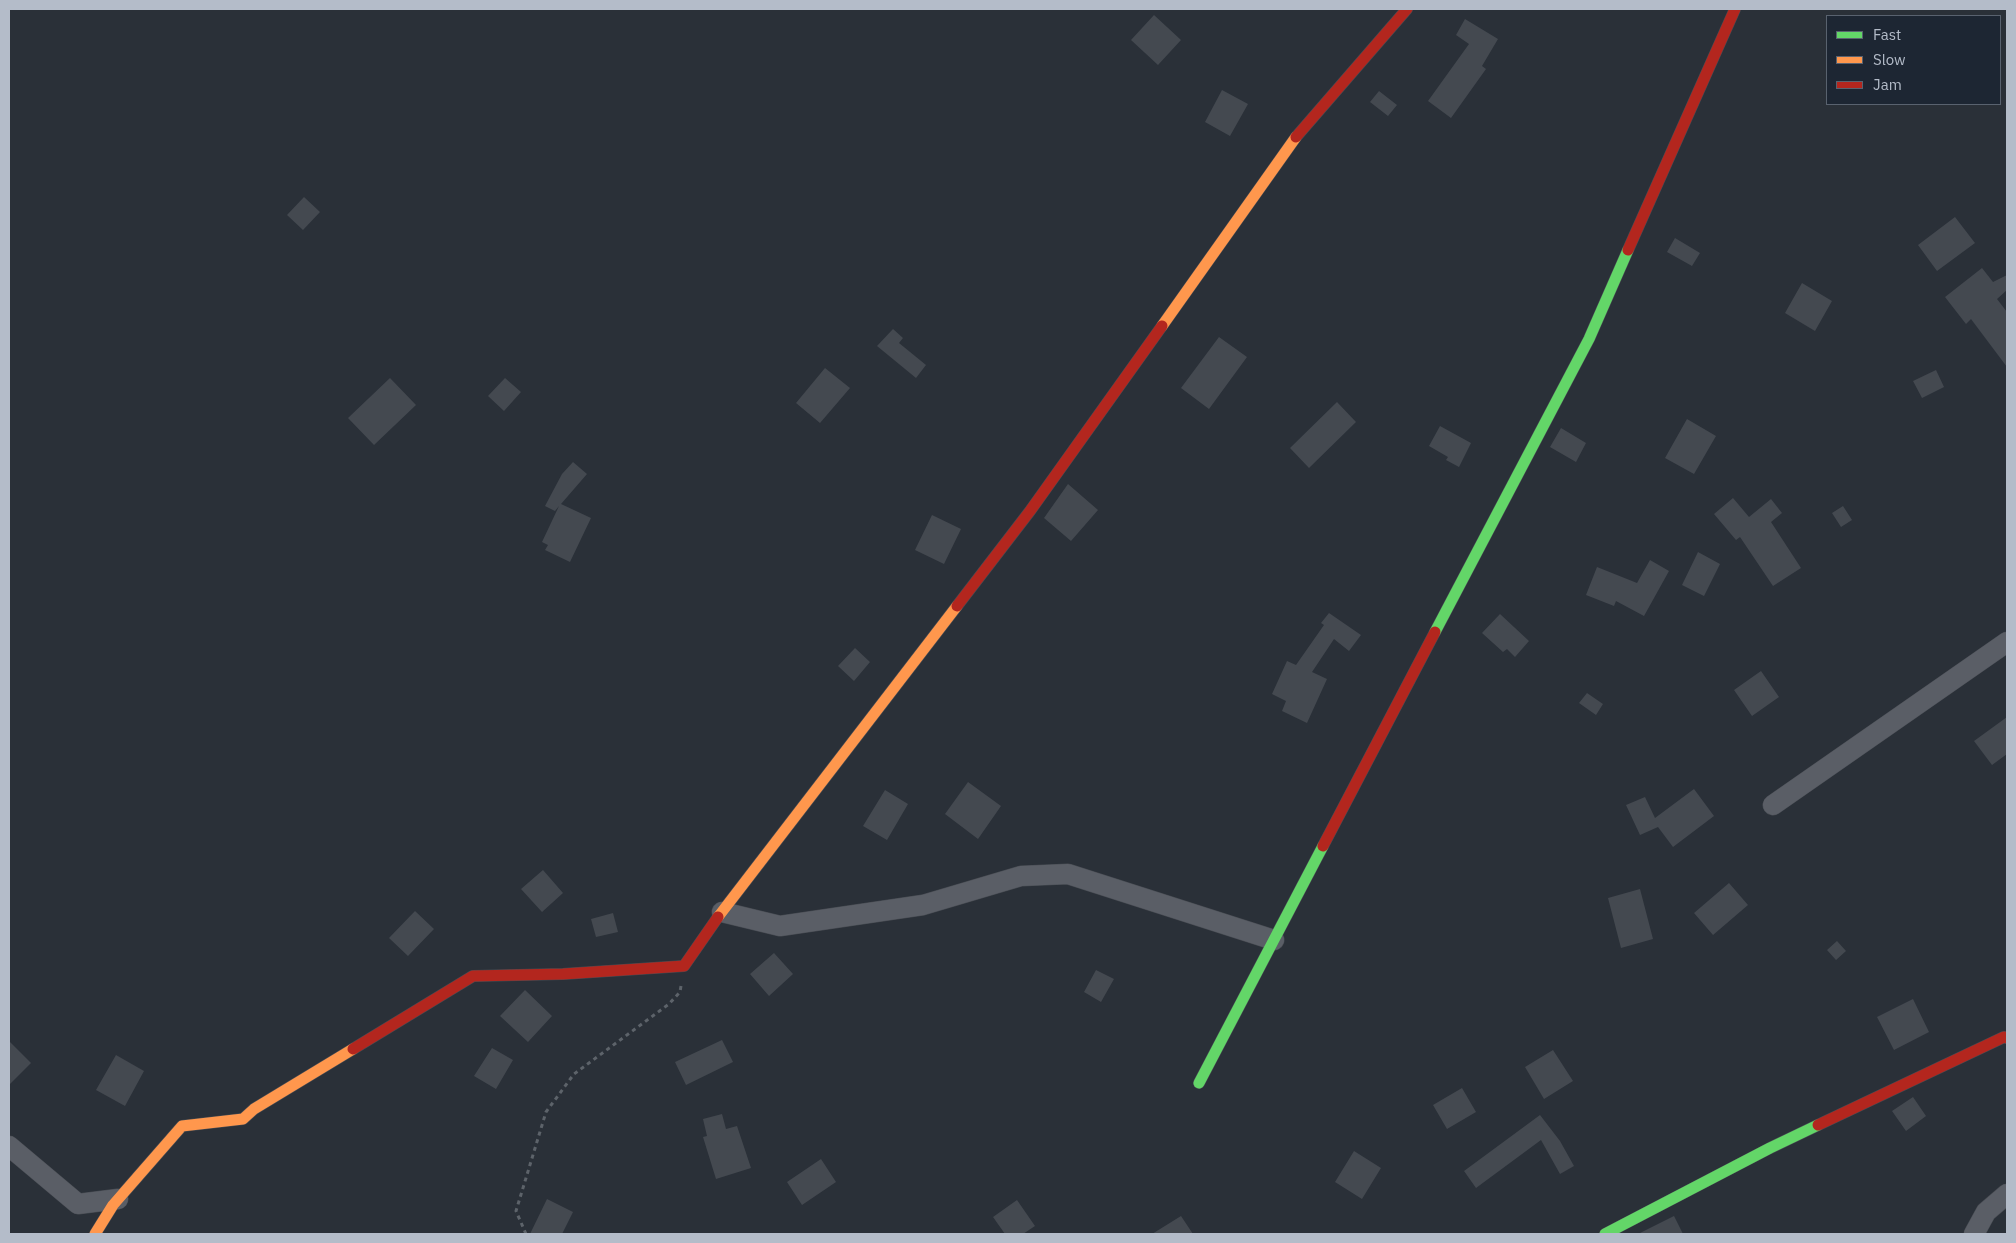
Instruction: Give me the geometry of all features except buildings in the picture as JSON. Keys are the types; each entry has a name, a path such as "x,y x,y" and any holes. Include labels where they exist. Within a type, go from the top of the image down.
{"street":[{"path":"96,1234 118,1199 182,1126 243,1118 254,1109 473,976 563,974 684,966 722,912 1030,511 1298,134 1407,9"},
{"path":"1199,1084 1589,339 1735,9"},
{"path":"1773,805 2007,642"},
{"path":"722,912 780,926 923,905 1021,876 1068,874 1274,940"},
{"path":"1605,1234 1770,1148 2004,1037 2007,1038"},
{"path":"9,1146 78,1204 118,1199"},
{"path":"1974,1234 1986,1212 2007,1194"}],"path":[{"path":"526,1234 516,1211 546,1112 574,1074 669,1004 680,992 684,966"}],"traffic: fast":[{"path":"1435,632 1589,339 1628,250"},
{"path":"1199,1083 1323,846"},
{"path":"1605,1234 1818,1125"}],"traffic: slow":[{"path":"1162,326 1296,137"},
{"path":"718,917 957,606"},
{"path":"95,1234 113,1205 182,1126 243,1119 254,1109 353,1049"}],"traffic: jam":[{"path":"1296,137 1407,9"},
{"path":"1628,250 1735,9"},
{"path":"957,606 1030,511 1162,326"},
{"path":"1323,846 1435,632"},
{"path":"353,1049 473,976 563,974 684,966 718,917"},
{"path":"1818,1125 2004,1037 2007,1038"}]}
